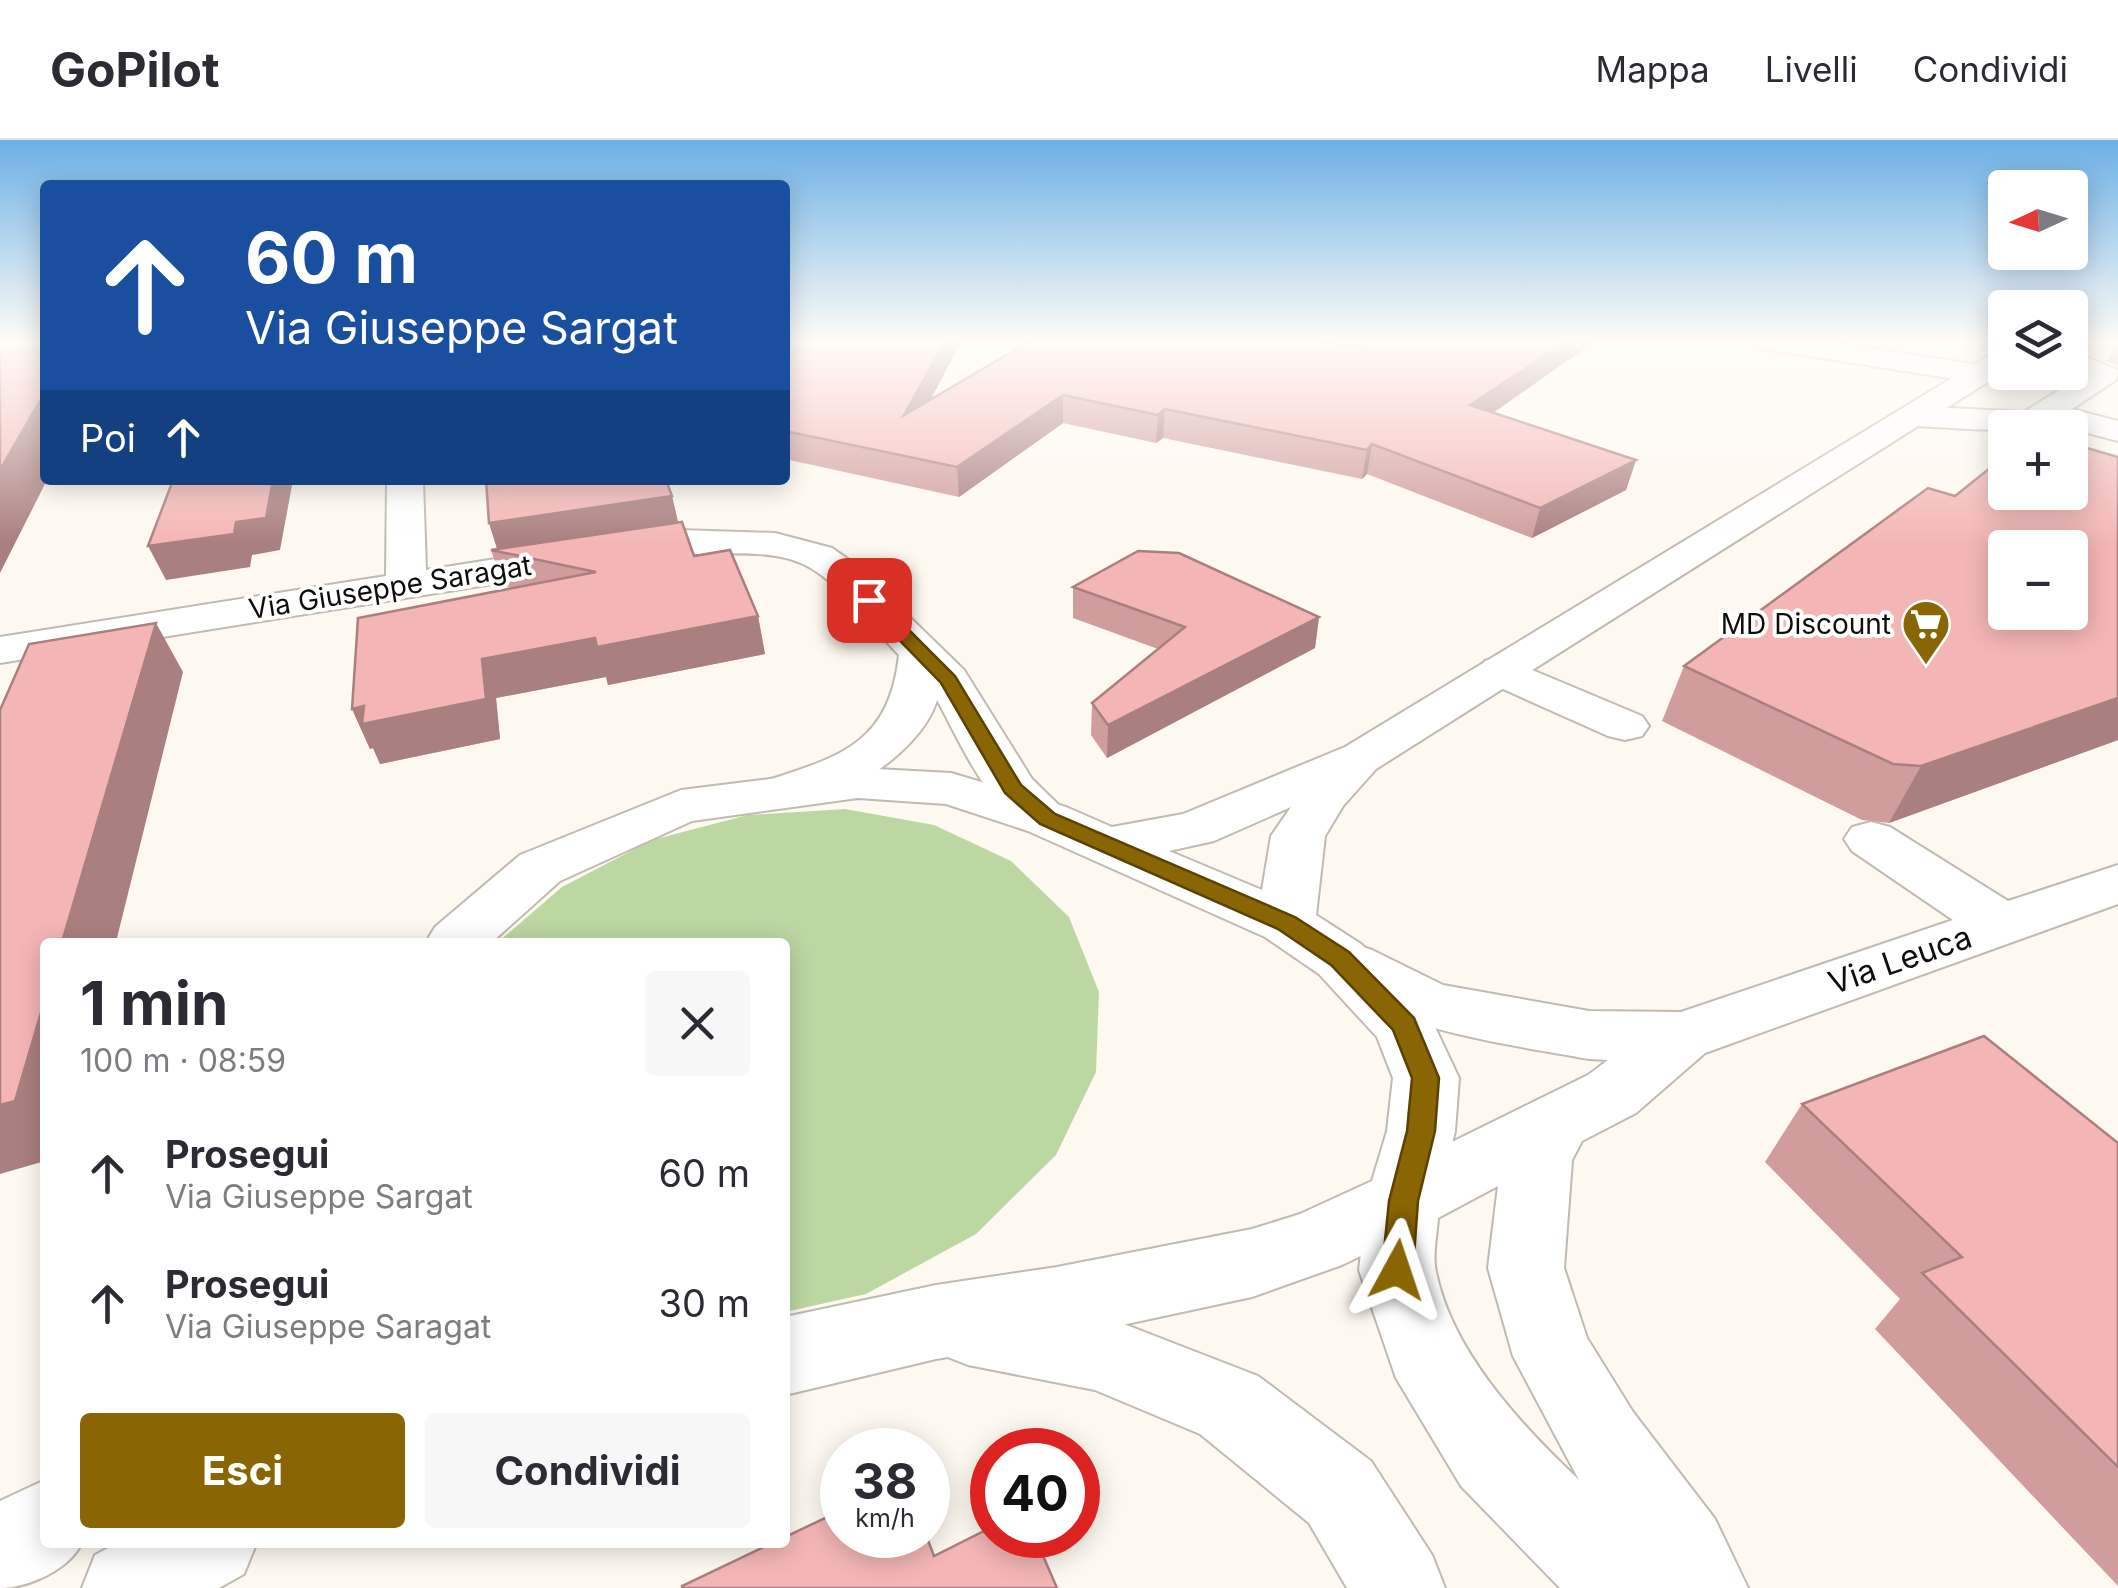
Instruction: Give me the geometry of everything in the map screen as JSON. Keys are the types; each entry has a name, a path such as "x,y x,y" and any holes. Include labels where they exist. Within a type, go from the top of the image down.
{"street":[{"path":"1108,846 1195,829 1362,756 1926,408"},
{"path":"1915,416 1988,420"},
{"path":"2088,422 2118,430"},
{"path":"405,485 406,584"},
{"name":"Via Giuseppe Saragat","path":"0,650 680,542 775,545 818,556 842,573 948,680 1013,789 1047,819"},
{"path":"780,793 842,773 882,750 914,706 922,682 921,654"},
{"path":"1501,671 1625,726"},
{"path":"1286,923 1298,836 1322,797 1362,756"},
{"path":"461,938 540,868 681,806 858,782 951,789 1047,819 1286,923 1340,959 1404,1025 1426,1078 1421,1131 1404,1201 1397,1270 1424,1351 1491,1456 1625,1588"},
{"path":"1871,838 2002,924"},
{"name":"Via Leuca","path":"1340,959 1430,1006 1589,1035 1682,1036 2118,884"},
{"name":"Via Leuca","path":"790,1355 936,1322 1057,1304 1252,1263 1316,1242 1612,1094 1682,1036"},
{"path":"1559,1120 1537,1157 1526,1268 1553,1356 1602,1442 1683,1551 1702,1588"},
{"path":"936,1322 1098,1352 1229,1405 1340,1492 1400,1588"},
{"path":"0,1550 40,1528"},
{"path":"128,1588 201,1548"}],"green space":[{"path":"845,809 934,825 1011,861 1069,917 1099,992 1096,1072 1056,1155 976,1234 866,1294 790,1311 790,938 503,938 562,887 652,840 748,815"}],"building":[{"path":"0,408 36,408 0,470"},
{"path":"790,408 908,408 904,415 917,408 1044,408 957,467 790,432"},
{"path":"1123,408 1478,408 1636,460 1540,508 1372,444 1367,450 1165,409 1158,415"},
{"name":"MD Discount","path":"2088,448 2118,457 2118,698 1921,766 1893,764 1684,666 1928,488 1955,496 1988,470 1988,510 2088,510"},
{"path":"171,485 272,485 266,518 236,522 234,534 148,546"},
{"path":"486,485 668,485 672,496 489,523"},
{"path":"682,522 694,556 730,550 758,616 597,647 595,638 482,659 486,699 362,724 364,706 352,709 358,618 596,572 491,550"},
{"path":"1138,551 1179,553 1319,617 1108,725 1092,703 1185,627 1073,587"},
{"path":"156,623 63,938 40,938 40,1016 15,1101 0,1105 0,710 29,644"},
{"path":"1984,1036 2118,1143 2118,1467 1922,1273 1962,1257 1802,1104"},
{"path":"820,1520 820,1558 950,1558 950,1548 970,1538 970,1558 1044,1558 1057,1588 682,1588 761,1548 790,1548 790,1535"}],"place":[{"name":"MD Discount","path":"1926,666"}],"route":[{"path":"869,600 948,680 1013,789 1047,819 1286,923 1340,959 1404,1025 1426,1078 1421,1131 1404,1201 1397,1270"}]}
